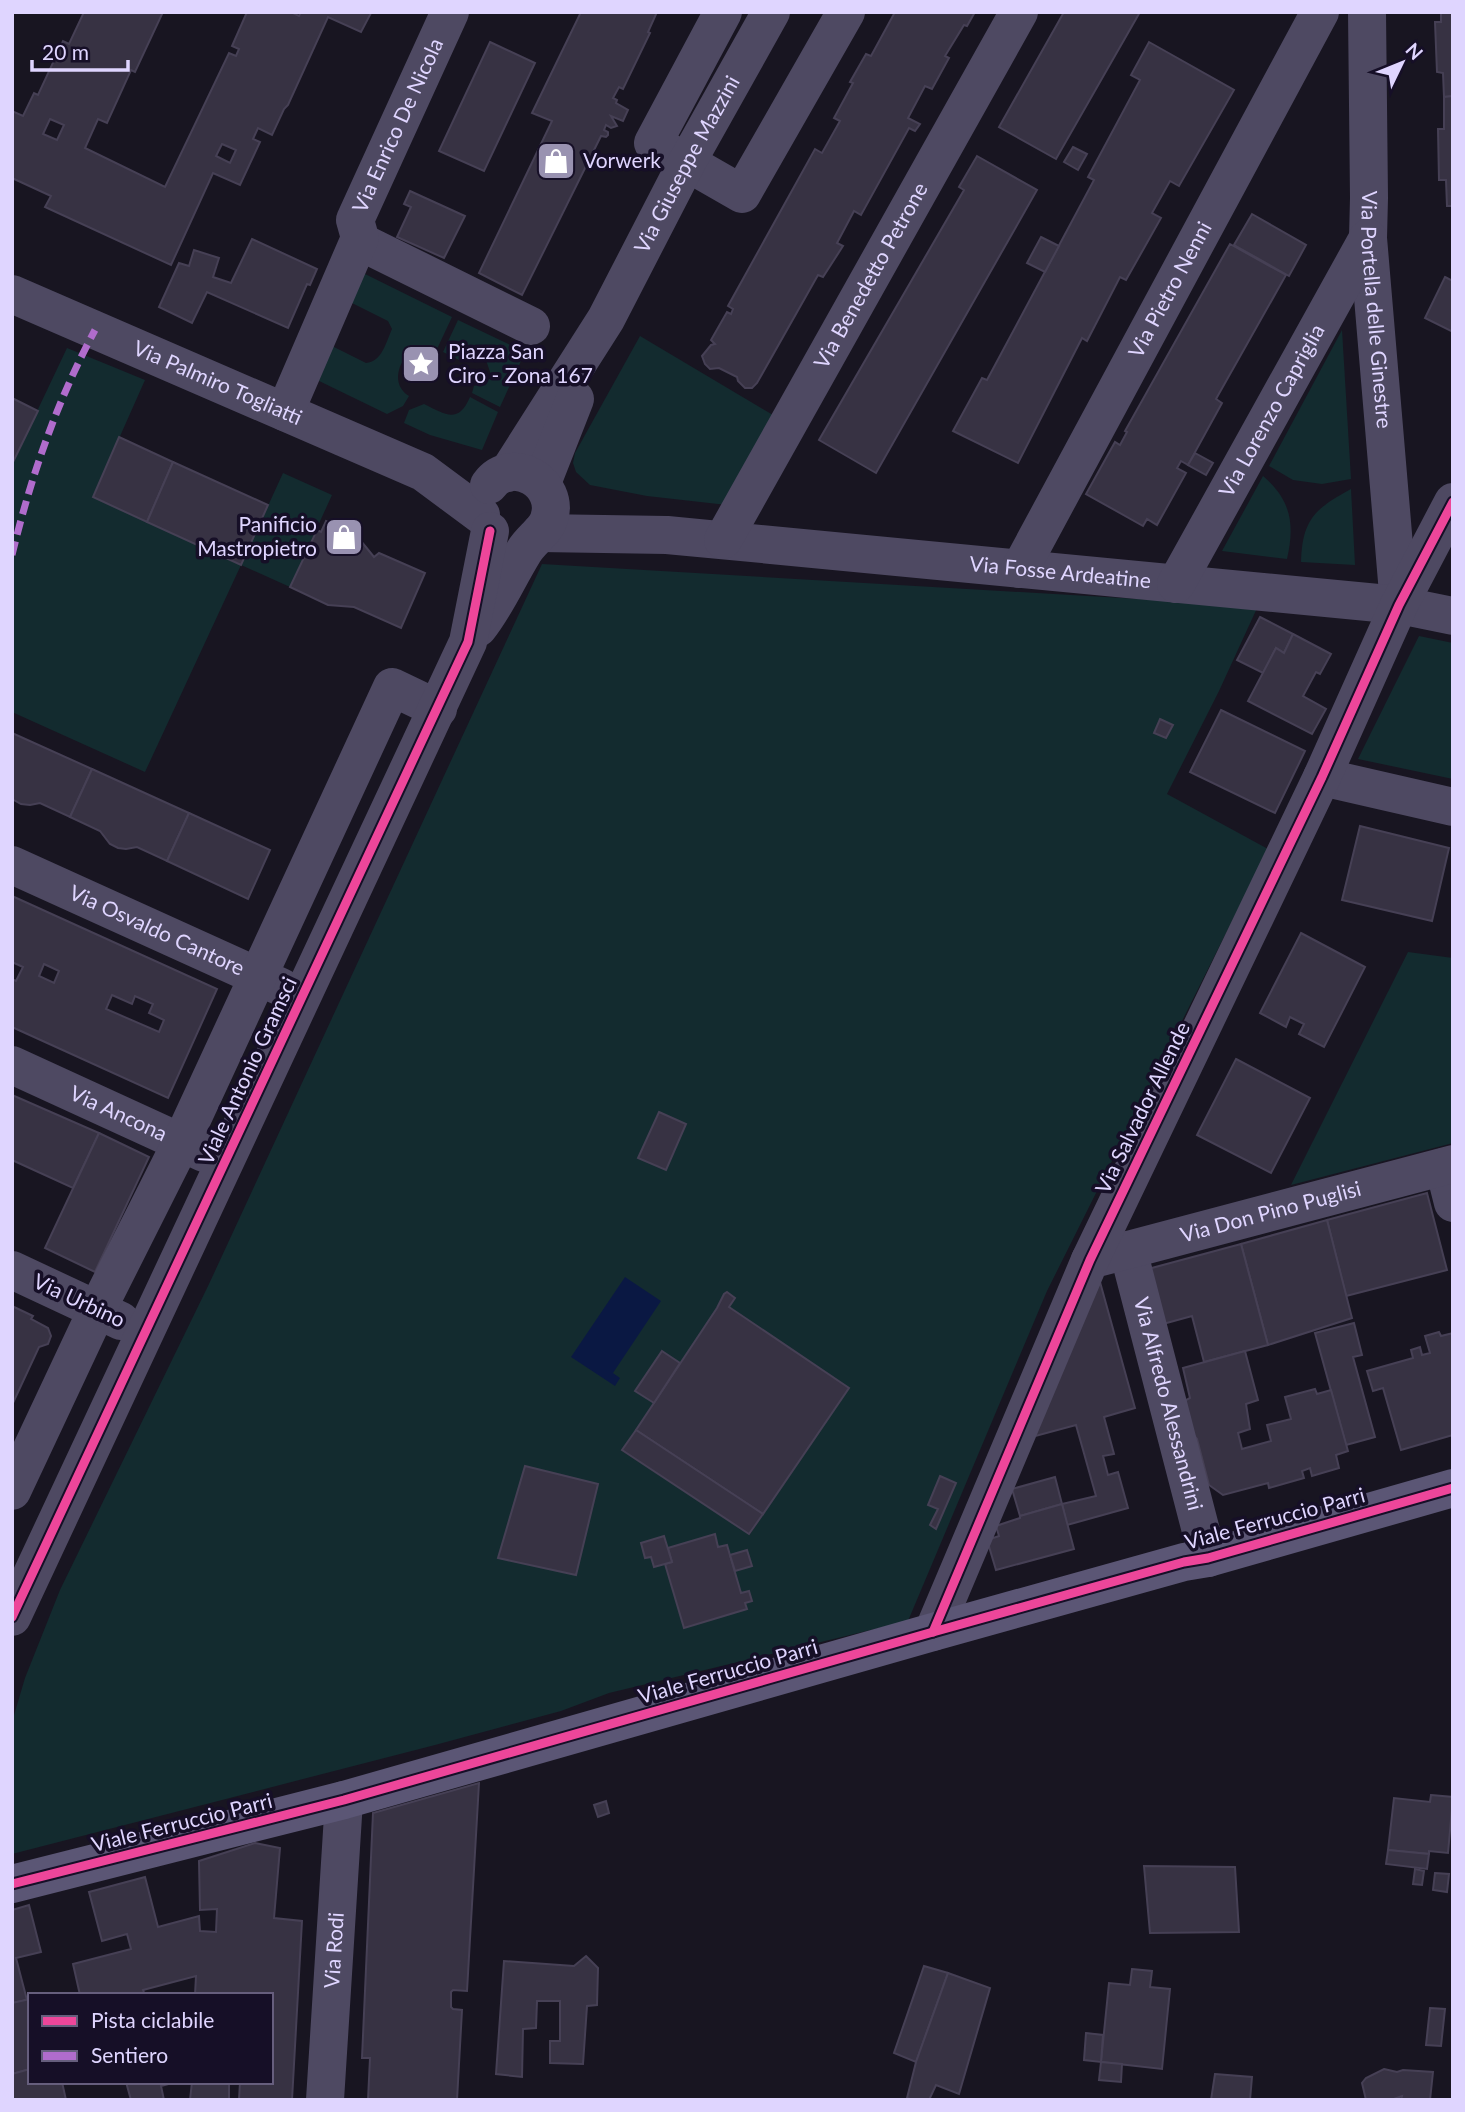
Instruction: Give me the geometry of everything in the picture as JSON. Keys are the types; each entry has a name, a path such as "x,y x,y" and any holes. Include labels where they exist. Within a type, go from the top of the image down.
{"street":[{"name":"Via Enrico De Nicola","path":"285,412 359,241 355,220 450,12"},
{"path":"723,12 653,143 742,194 846,12"},
{"name":"Via Giuseppe Mazzini","path":"517,507 606,319 687,162 771,12"},
{"name":"Via Benedetto Petrone","path":"723,540 1019,12"},
{"name":"Via Pietro Nenni","path":"1020,569 1320,12"},
{"name":"Via Portella delle Ginestre","path":"1367,12 1370,198 1368,238 1399,605"},
{"name":"Via Lorenzo Capriglia","path":"1176,584 1368,238"},
{"name":"Via Enrico De Nicola","path":"359,241 531,326"},
{"name":"Via Palmiro Togliatti","path":"12,294 423,471 517,507"},
{"name":"Via Salvador Allende","path":"933,1632 1090,1260 1322,776 1399,605 1453,502"},
{"name":"Via Fosse Ardeatine","path":"517,507 667,535 1399,605 1453,616"},
{"name":"Viale Antonio Gramsci","path":"12,1617 468,642 498,601 522,553 517,507"},
{"name":"Viale Antonio Gramsci","path":"12,1491 97,1310 181,1143 392,687 438,709"},
{"path":"1322,776 1453,807"},
{"name":"Via Osvaldo Cantore","path":"12,865 258,975 300,997"},
{"name":"Via Ancona","path":"12,1065 225,1163"},
{"name":"Via Don Pino Puglisi","path":"1090,1260 1450,1178"},
{"name":"Via Alfredo Alessandrini","path":"1128,1250 1208,1558"},
{"name":"Via Urbino","path":"12,1270 146,1333"},
{"name":"Viale Ferruccio Parri","path":"12,1884 344,1800 933,1632 1453,1488"},
{"name":"Via Rodi","path":"325,2100 344,1800"}],"green space":[{"path":"363,273 452,317 437,349 427,346 418,348 403,361 398,380 401,389 409,396 403,406 387,414 315,379 330,345 366,363 376,359 385,345 392,329 388,321 350,302"},
{"name":"Piazza San Ciro - Zona 167","path":"458,320 525,352 500,407 472,393 474,386 492,378 484,354 463,362 443,352"},
{"path":"1342,330 1351,479 1322,484 1293,480 1269,466"},
{"path":"640,336 778,418 727,505 647,496 590,485 576,472 573,463 575,453"},
{"path":"67,348 145,380 93,497 241,565 145,772 12,712 12,464"},
{"path":"470,397 498,412 482,450 430,435 404,423 409,410 424,404 445,414 456,414"},
{"path":"283,473 332,495 290,587 241,565"},
{"path":"1263,476 1280,494 1288,513 1291,535 1287,559 1222,551"},
{"path":"1351,489 1355,565 1301,562 1304,535 1313,516 1329,502"},
{"path":"542,564 1258,606 1167,794 1268,849 1047,1291 908,1621 609,1693 561,1711 435,1745 12,1854 12,1722 25,1678 60,1590 209,1284","holes":["727,1293 735,1298 729,1307 849,1388 750,1534 622,1451 723,1295","598,1485 576,1575 498,1558","715,1534 718,1547 727,1545 741,1593 749,1591 752,1601 684,1628 665,1565 672,1562 668,1549"]},
{"path":"1419,636 1453,643 1453,779 1358,759"},
{"path":"1408,952 1453,958 1453,1143 1291,1185"}],"water":[{"path":"625,1277 661,1301 613,1373 620,1378 615,1386 571,1357"}],"building":[{"path":"84,12 163,12 135,72 131,70 107,123 98,119 85,148 165,187 229,53 236,56 239,49 232,46 247,12 291,12 299,16 301,12 371,13 361,32 328,17 272,135 258,128 253,139 260,142 240,185 213,173 171,265 45,207 51,196 12,178 12,111 23,116 34,93 38,95 63,41 69,44","holes":["50,119 64,125 57,140 43,134","222,144 236,150 230,163 216,156"]},
{"path":"581,12 657,12 623,89 619,87 613,98 628,110 623,121 611,116 617,126 611,128 606,125 604,130 608,135 601,136 522,295 479,273 552,121 532,113"},
{"path":"895,12 975,12 945,56 949,58 932,89 925,86 908,118 920,124 915,131 909,128 861,215 854,211 837,243 843,246 823,277 818,275 757,383 752,388 745,388 737,377 719,368 710,369 702,356 715,344 711,340 727,312 731,314 733,309 728,306 815,149 822,153 840,121 834,118 853,83 850,82 866,54 871,56"},
{"path":"1064,12 1140,12 1056,159 999,127"},
{"path":"1441,12 1453,12 1453,96 1444,97 1443,73 1437,72 1435,22 1441,22"},
{"path":"490,42 535,63 484,171 439,151"},
{"path":"1149,42 1234,90 1179,186 1170,181 1152,213 1161,218 1126,280 1120,277 1087,341 1082,338 1018,463 953,431 982,378 987,380 1094,180 1088,177 1140,80 1131,75"},
{"path":"1453,96 1453,206 1447,206 1446,180 1439,180 1438,129 1444,129 1444,97"},
{"path":"1073,147 1087,154 1078,170 1064,162"},
{"path":"977,156 1037,190 876,473 819,440 964,190 959,187"},
{"path":"410,191 465,216 444,258 397,237 411,207 404,204"},
{"path":"1252,214 1306,245 1289,276 1234,245"},
{"path":"1041,237 1059,246 1045,272 1027,263"},
{"path":"252,239 317,269 310,285 307,284 288,328 207,292 192,323 159,307 179,263 189,266 194,250 219,258 213,277 231,283"},
{"path":"1230,244 1286,275 1216,399 1222,403 1188,465 1181,461 1177,468 1186,473 1157,525 1147,519 1143,526 1086,494 1115,442 1120,445 1127,432 1125,431"},
{"path":"1445,277 1453,281 1453,332 1425,318"},
{"path":"12,398 38,411 12,464"},
{"path":"119,437 173,462 147,522 93,497"},
{"path":"1195,453 1213,463 1206,475 1188,465"},
{"path":"173,462 268,505 241,565 147,522"},
{"path":"326,521 357,536 374,557 379,553 425,573 401,628 354,607 328,605 290,587 317,530 321,532"},
{"path":"1260,617 1293,634 1284,653 1276,648 1263,673 1237,660"},
{"path":"1293,634 1331,654 1320,674 1316,672 1303,696 1326,709 1312,734 1248,701 1276,648 1284,653"},
{"path":"1221,710 1305,751 1275,813 1190,772"},
{"path":"1160,719 1173,725 1166,738 1154,733"},
{"path":"12,733 92,769 70,817 40,803 21,804 12,799"},
{"path":"92,769 189,813 167,861 137,847 118,848 110,844 100,831 70,817"},
{"path":"189,813 270,850 248,899 167,861"},
{"path":"1360,826 1449,848 1432,921 1342,900"},
{"path":"12,896 217,989 168,1098 12,1027 12,979 16,981 23,967 12,962","holes":["44,964 59,971 54,983 39,976","112,995 132,1004 135,996 153,1004 149,1013 164,1020 159,1032 106,1009"]},
{"path":"1301,933 1365,967 1324,1047 1299,1034 1304,1024 1290,1017 1286,1027 1260,1013"},
{"path":"1236,1059 1310,1098 1271,1173 1197,1135"},
{"path":"12,1095 99,1133 73,1188 12,1160"},
{"path":"659,1112 686,1124 666,1170 638,1158"},
{"path":"99,1133 149,1157 95,1272 45,1248"},
{"path":"1427,1193 1447,1270 1346,1296 1327,1220"},
{"path":"1327,1220 1352,1318 1268,1345 1241,1244"},
{"path":"1241,1244 1268,1345 1204,1362 1192,1316 1163,1324 1148,1269"},
{"path":"1100,1282 1135,1408 1104,1417 1114,1454 1103,1456 1108,1475 1118,1472 1128,1508 1067,1525 1062,1504 1096,1496 1076,1425 1028,1438"},
{"path":"727,1292 735,1298 729,1307 849,1388 763,1514 636,1430"},
{"path":"12,1306 33,1316 31,1319 48,1328 51,1336 48,1344 39,1347 12,1405"},
{"path":"1354,1323 1362,1355 1353,1357 1375,1437 1346,1445 1315,1333"},
{"path":"1439,1332 1441,1336 1453,1333 1453,1435 1401,1450 1383,1388 1373,1391 1367,1371 1413,1358 1411,1350 1420,1347 1422,1355 1430,1353 1425,1336"},
{"path":"662,1351 680,1363 654,1403 635,1391"},
{"path":"1245,1351 1258,1400 1246,1404 1250,1429 1238,1433 1242,1449 1271,1441 1267,1425 1291,1419 1285,1397 1315,1389 1317,1394 1331,1390 1348,1451 1336,1455 1339,1468 1312,1476 1310,1468 1302,1471 1304,1478 1269,1488 1268,1483 1223,1495 1209,1485 1197,1439 1187,1427 1186,1400 1190,1398 1183,1368"},
{"path":"636,1430 763,1514 749,1534 622,1450"},
{"path":"525,1466 598,1484 576,1575 498,1558"},
{"path":"940,1476 956,1483 936,1529 930,1525 938,1509 928,1505"},
{"path":"1055,1477 1062,1504 1020,1516 1012,1489"},
{"path":"1062,1504 1074,1549 996,1570 988,1543 990,1539 999,1536 996,1526"},
{"path":"715,1534 718,1547 727,1545 741,1593 749,1591 752,1601 745,1603 747,1609 684,1628 665,1564 672,1562 668,1548"},
{"path":"664,1536 672,1562 654,1567 651,1557 645,1558 641,1543"},
{"path":"747,1550 752,1566 735,1571 730,1555"},
{"path":"479,1783 467,1991 451,1992 451,2007 462,2010 457,2100 368,2100 370,2058 362,2058 373,1813"},
{"path":"1431,1795 1453,1797 1448,1853 1388,1850 1394,1798 1430,1802"},
{"path":"606,1801 609,1813 598,1817 594,1805"},
{"path":"255,1843 280,1848 274,1918 302,1921 292,2100 239,2100 240,2084 273,2084 273,1993 195,1993 196,1976 143,1990 144,1993 80,1993 73,1964 131,1949 127,1934 102,1941 89,1892 145,1877 158,1927 199,1916 200,1931 216,1932 217,1909 200,1910 199,1861"},
{"path":"1388,1850 1429,1854 1427,1869 1386,1864"},
{"path":"1144,1866 1235,1867 1239,1932 1150,1933"},
{"path":"1415,1869 1424,1871 1422,1885 1413,1884"},
{"path":"1435,1873 1449,1874 1447,1892 1433,1890"},
{"path":"29,1905 41,1952 16,1958 27,2000 12,2003 12,1910"},
{"path":"586,1956 598,1968 597,2005 587,2006 583,2064 550,2063 550,2041 560,2041 560,2001 537,2001 536,2028 523,2029 522,2077 496,2074 504,1961 574,1966"},
{"path":"924,1966 948,1973 916,2062 894,2053"},
{"path":"1132,1969 1152,1971 1150,1987 1170,1989 1162,2069 1101,2062 1109,1983 1130,1985"},
{"path":"948,1973 990,1988 959,2094 936,2085 929,2100 913,2100 907,2098 916,2062"},
{"path":"28,1999 28,2070 12,2074 12,2003"},
{"path":"1430,2008 1445,2009 1441,2046 1426,2045"},
{"path":"1086,2033 1103,2035 1101,2062 1084,2060"},
{"path":"1101,2062 1122,2064 1121,2082 1099,2080"},
{"path":"1384,2069 1397,2072 1433,2072 1430,2100 1401,2100 1402,2096 1391,2100 1366,2100 1362,2083"},
{"path":"28,2070 28,2084 62,2084 66,2100 12,2100 12,2074"},
{"path":"1215,2074 1252,2077 1250,2100 1211,2100"},
{"path":"127,2084 168,2084 161,2086 164,2100 131,2100"},
{"path":"192,2084 229,2084 229,2100 190,2100"}],"marked path":[{"path":"12,555 46,440 95,330"}],"cycle path":[{"path":"933,1632 1090,1260 1322,777 1399,605 1453,502"},
{"path":"12,1617 468,642 490,531"},
{"path":"12,1884 344,1800 933,1632 1453,1488"}],"place":[{"name":"Vorwerk","path":"556,161"},
{"name":"Piazza San Ciro - Zona 167","path":"421,364"},
{"name":"Panificio Mastropietro","path":"344,537"}]}
